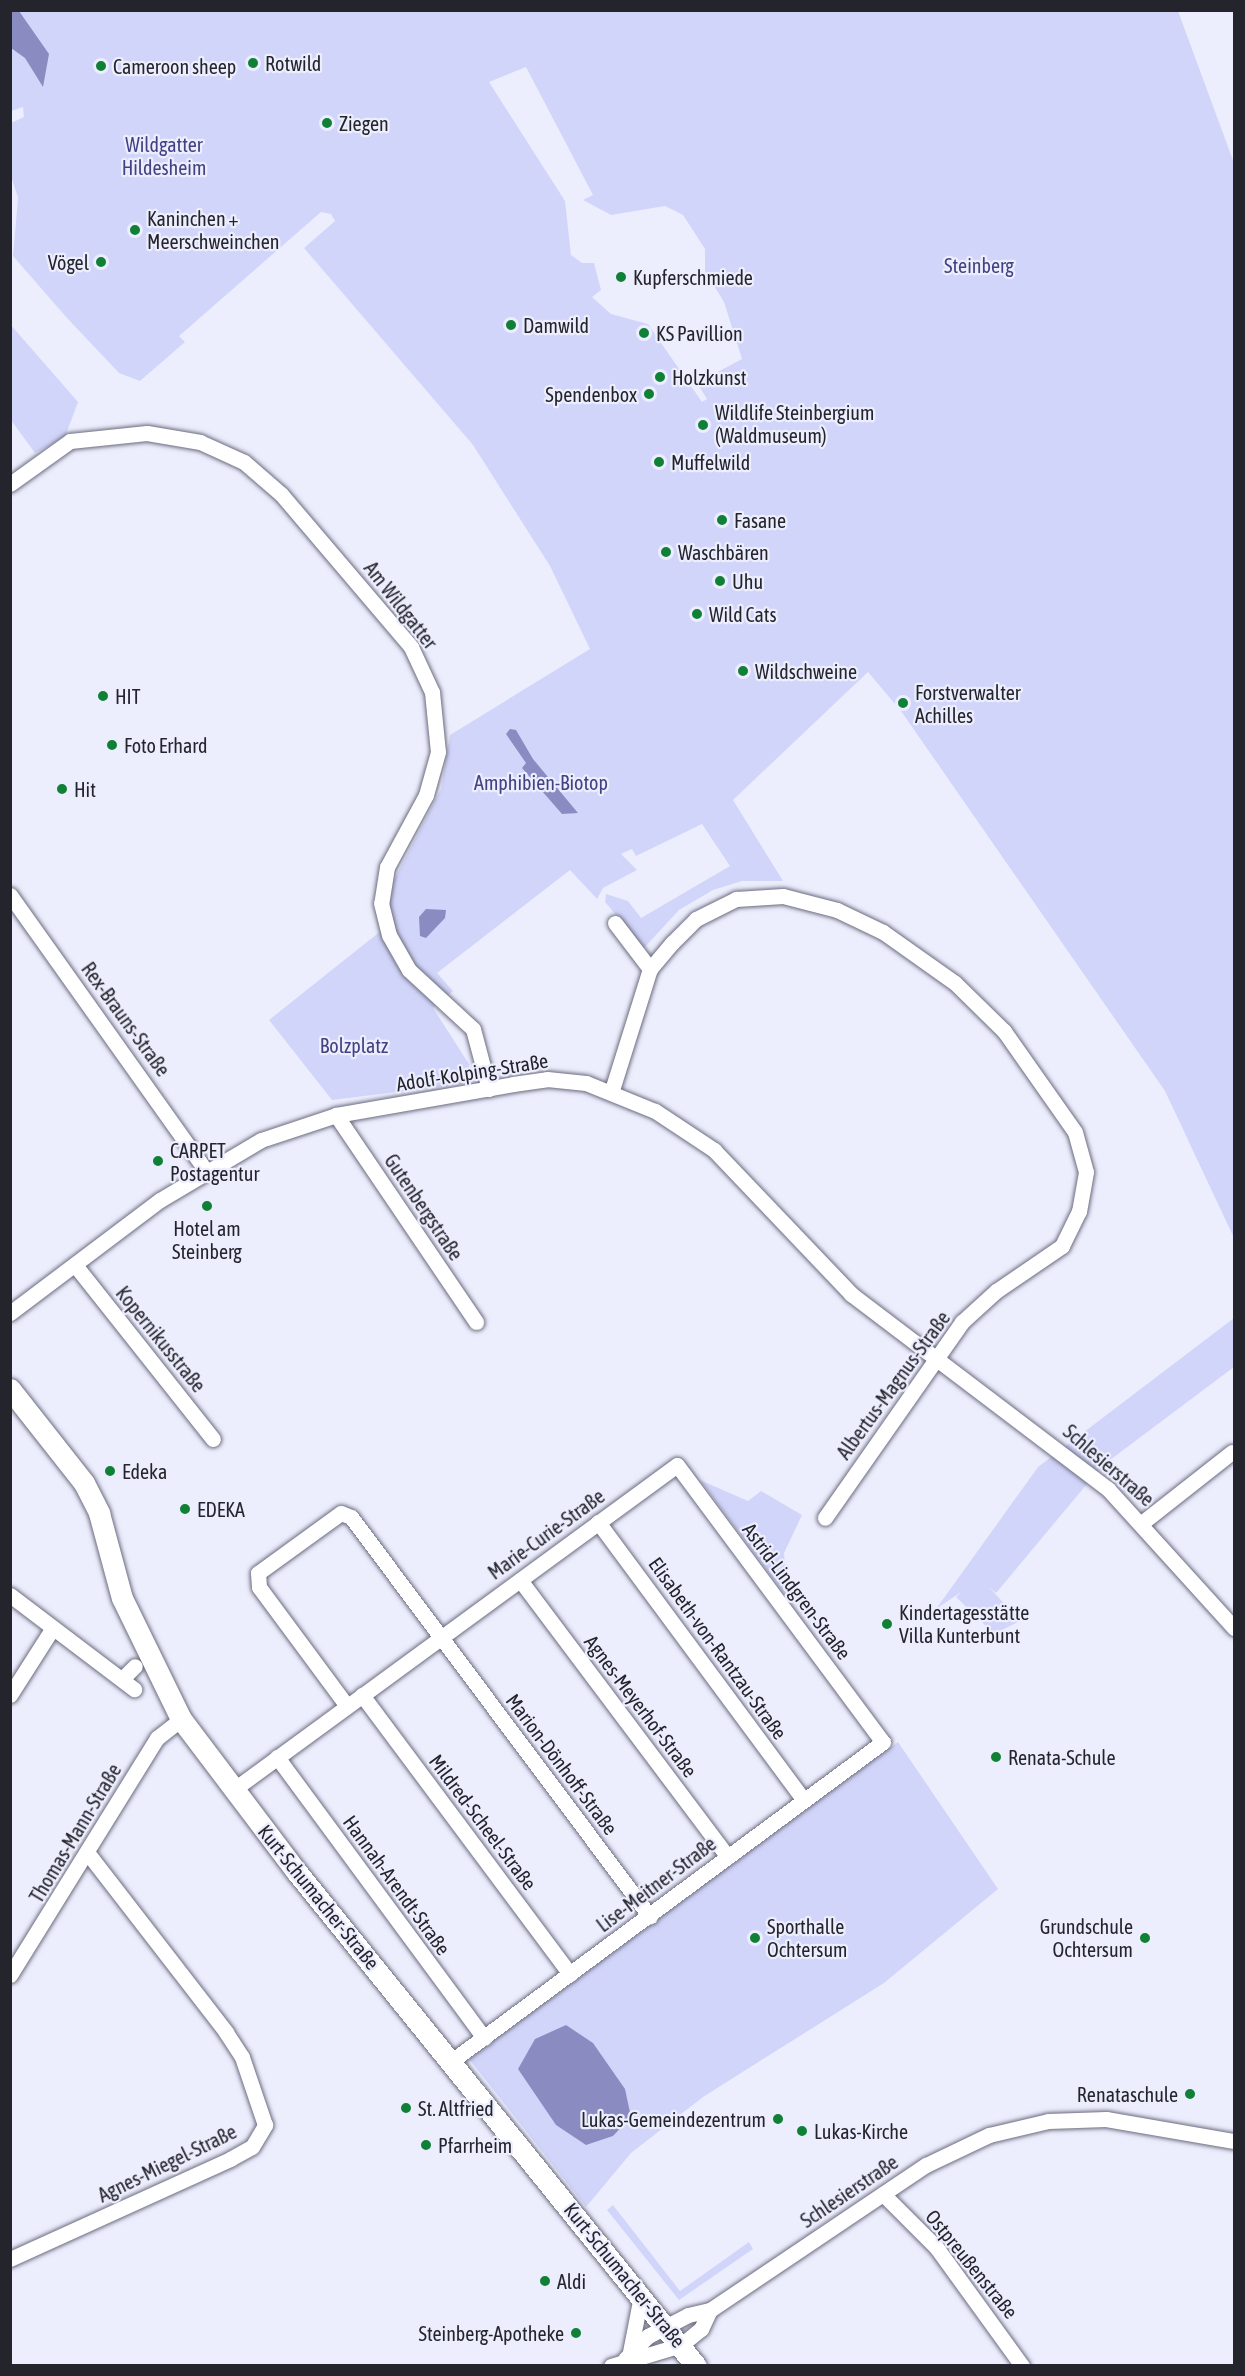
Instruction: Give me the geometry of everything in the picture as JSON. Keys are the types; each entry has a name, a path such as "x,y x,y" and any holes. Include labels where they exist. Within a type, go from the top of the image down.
{"main road":[{"name":"Kurt-Schumacher-Straße","path":"10,1389 84,1483 99,1513 122,1598 182,1719 233,1790 453,2060 696,2366"}],"street":[{"name":"Am Wildgatter","path":"10,484 70,441 147,433 200,442 244,462 281,494 411,647 434,701 438,752 426,795 387,867 381,903 389,935 409,970 473,1029 489,1089"},
{"name":"Rex-Brauns-Straße","path":"10,895 205,1169"},
{"name":"Albertus-Magnus-Straße","path":"612,1090 650,969 696,919 736,899 783,896 837,910 883,932 955,983 1004,1031 1075,1132 1086,1172 1079,1211 1062,1246 996,1291 934,1359 825,1518"},
{"path":"615,923 650,969"},
{"name":"Adolf-Kolping-Straße","path":"10,1313 205,1169 261,1140 336,1115 547,1079 612,1090 714,1150 851,1294 934,1359"},
{"name":"Gutenbergstraße","path":"336,1115 476,1322"},
{"name":"Kopernikusstraße","path":"75,1265 213,1439"},
{"name":"Schlesierstraße","path":"934,1359 1069,1455 1143,1522 1234,1628"},
{"path":"1143,1522 1232,1452"},
{"name":"Marie-Curie-Straße","path":"233,1790 677,1465"},
{"name":"Astrid-Lindgren-Straße","path":"677,1465 883,1742"},
{"path":"347,1706 259,1587 258,1573 341,1513 351,1517 441,1637"},
{"name":"Elisabeth-von-Rantzau-Straße","path":"598,1522 804,1800"},
{"name":"Agnes-Meyerhof-Straße","path":"520,1580 728,1857"},
{"path":"10,1595 52,1629 128,1684 135,1666"},
{"path":"10,1695 52,1629"},
{"name":"Marion-Dönhoff-Straße","path":"441,1637 650,1916"},
{"name":"Mildred-Scheel-Straße","path":"362,1695 570,1974"},
{"name":"Thomas-Mann-Straße","path":"10,1975 89,1855 157,1737 182,1719"},
{"name":"Lise-Meitner-Straße","path":"453,2060 883,1742"},
{"name":"Hannah-Arendt-Straße","path":"277,1757 484,2037"},
{"name":"Agnes-Miegel-Straße","path":"10,2259 230,2159 252,2147 265,2125 242,2057 226,2032 89,1855"},
{"name":"Schlesierstraße","path":"628,2355 666,2327 710,2310 883,2194 961,2146 1048,2121 1106,2119 1234,2141"},
{"name":"Ostpreußenstraße","path":"883,2194 936,2247 1022,2366"},
{"path":"628,2355 641,2296"},
{"name":"Schlesierstraße","path":"681,2345 701,2329 710,2310"},
{"path":"611,2366 628,2355 681,2345"}],"green space":[{"path":"11,11 1178,11 1234,163 1234,1238 1165,1091 901,711 868,672 733,800 783,881 742,881 713,890 679,910 644,948 605,902 606,894 628,901 641,918 730,866 702,824 636,856 632,849 621,854 637,870 603,888 597,899 570,870 437,973 453,991 433,1008 469,1064 468,1083 332,1100 269,1020 382,930 394,880 441,789 450,735 590,649 550,566 473,445 304,248 335,221 331,214 321,212 179,336 185,342 140,381 119,373 13,256 18,198 11,176 11,123 24,117 23,107 11,111","holes":["526,67 593,195 583,200 611,215 665,206 683,215 705,249 705,271 724,302 742,359 697,383 707,399 702,402 648,324 611,314 592,297 601,290 594,263 582,263 571,255 565,201 489,82"]},
{"path":"10,324 78,402 65,437 35,453 11,420"},
{"path":"1234,1318 1234,1367 1102,1466 996,1593 989,1587 1020,1621 994,1634 956,1597 961,1592 936,1609 1038,1467"},
{"path":"700,1480 748,1501 761,1491 802,1515 784,1553 787,1597"},
{"path":"898,1742 998,1889 884,1983 703,2097 631,2153 586,2207 469,2059"},
{"path":"613,2205 680,2291 749,2242 753,2249 679,2300 607,2210"}],"shaded area":[{"path":"10,11 19,11 49,54 43,87 25,58 11,48"},
{"path":"510,729 516,730 533,759 578,813 562,814 522,768 526,763 506,734"},
{"path":"426,909 446,910 445,918 426,938 420,936 419,917"},
{"path":"566,2025 593,2043 625,2089 631,2117 613,2136 586,2145 556,2125 518,2069 535,2039"}],"place":[{"name":"Rotwild","path":"253,63"},
{"name":"Cameroon sheep","path":"101,66"},
{"name":"Ziegen","path":"327,123"},
{"name":"Kaninchen + Meerschweinchen","path":"135,230"},
{"name":"Vögel","path":"101,262"},
{"name":"Kupferschmiede","path":"621,277"},
{"name":"Damwild","path":"511,325"},
{"name":"KS Pavillion","path":"644,333"},
{"name":"Holzkunst","path":"660,377"},
{"name":"Spendenbox","path":"649,394"},
{"name":"Wildlife Steinbergium (Waldmuseum)","path":"703,425"},
{"name":"Muffelwild","path":"659,462"},
{"name":"Fasane","path":"722,520"},
{"name":"Waschbären","path":"666,552"},
{"name":"Uhu","path":"720,581"},
{"name":"Wild Cats","path":"697,614"},
{"name":"Wildschweine","path":"743,671"},
{"name":"HIT","path":"103,696"},
{"name":"Forstverwalter Achilles","path":"903,703"},
{"name":"Foto Erhard","path":"112,745"},
{"name":"Hit","path":"62,789"},
{"name":"CARPET Postagentur","path":"158,1161"},
{"name":"Hotel am Steinberg","path":"207,1206"},
{"name":"Edeka","path":"110,1471"},
{"name":"EDEKA","path":"185,1509"},
{"name":"Kindertagesstätte Villa Kunterbunt","path":"887,1624"},
{"name":"Renata-Schule","path":"996,1757"},
{"name":"Sporthalle Ochtersum","path":"755,1938"},
{"name":"Grundschule Ochtersum","path":"1145,1938"},
{"name":"Renataschule","path":"1190,2094"},
{"name":"St. Altfried","path":"406,2108"},
{"name":"Lukas-Gemeindezentrum","path":"778,2119"},
{"name":"Lukas-Kirche","path":"802,2131"},
{"name":"Pfarrheim","path":"426,2145"},
{"name":"Aldi","path":"545,2281"},
{"name":"Steinberg-Apotheke","path":"576,2333"}],"park label":[{"name":"Wildgatter Hildesheim","path":"164,156"},
{"name":"Steinberg","path":"979,265"},
{"name":"Amphibien-Biotop","path":"541,782"},
{"name":"Bolzplatz","path":"354,1045"}]}
